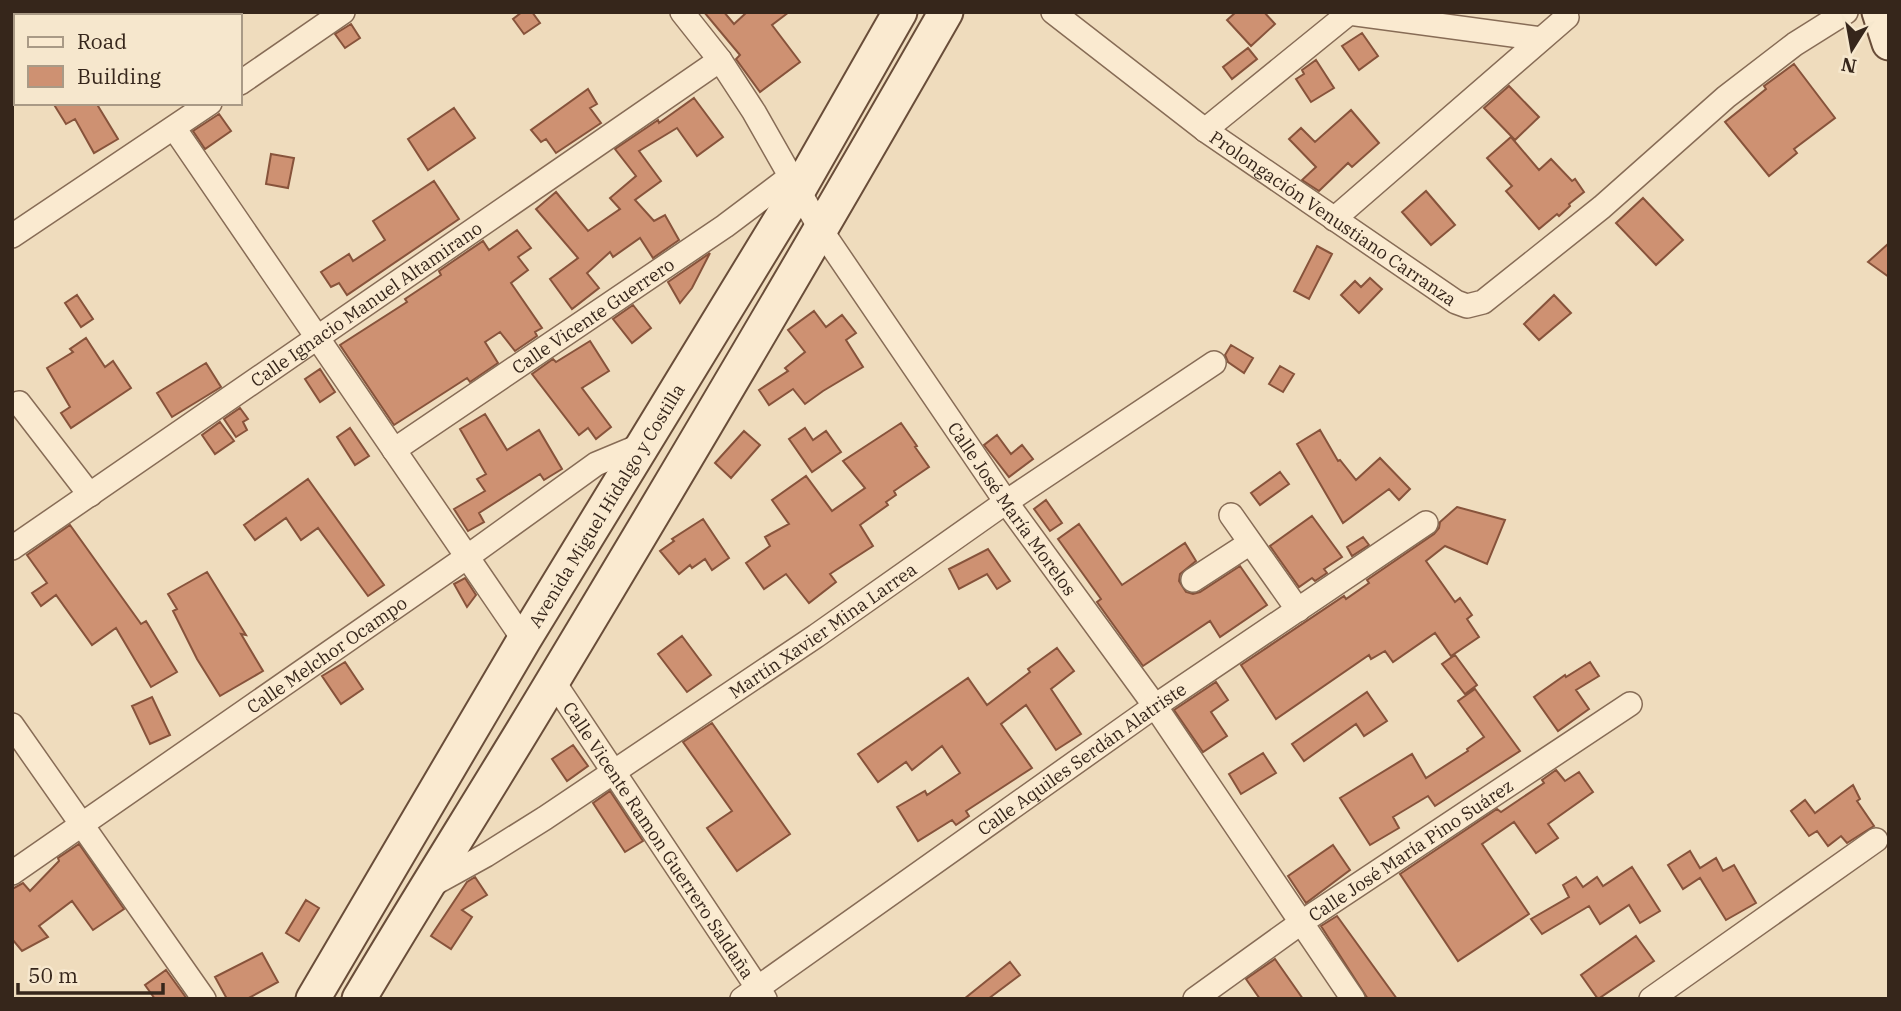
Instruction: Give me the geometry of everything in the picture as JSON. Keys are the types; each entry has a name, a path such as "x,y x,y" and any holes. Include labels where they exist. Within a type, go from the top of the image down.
{"main road":[{"name":"Avenida Miguel Hidalgo y Costilla","path":"313,999 524,640 645,444 794,184 900,12"},
{"path":"359,999 553,681 821,230 946,12"},
{"path":"1879,12 1889,43"}],"street":[{"path":"242,82 343,12"},
{"name":"Calle José María Morelos","path":"682,12 720,60 754,112 821,230 1006,502 1155,706 1353,999"},
{"name":"Prolongación Venustiano Carranza","path":"1053,12 1205,130 1455,302 1467,306 1483,302 1602,207 1726,97 1795,44 1846,12"},
{"path":"1205,130 1349,13 1541,39"},
{"path":"1334,219 1567,17"},
{"name":"Calle Ignacio Manuel Altamirano","path":"12,548 720,60"},
{"path":"12,236 207,105"},
{"path":"174,128 524,640"},
{"name":"Calle Vicente Guerrero","path":"394,450 725,226 794,184"},
{"name":"Martín Xavier Mina Larrea","path":"424,889 498,848 614,771 1214,363"},
{"path":"19,403 90,495"},
{"name":"Calle Melchor Ocampo","path":"12,873 467,557 596,464 645,444"},
{"path":"1231,515 1298,610"},
{"name":"Calle Aquiles Serdán Alatriste","path":"755,995 1155,706 1426,523"},
{"path":"1193,580 1250,543"},
{"name":"Calle Vicente Ramon Guerrero Saldaña","path":"553,681 614,771 755,995"},
{"name":"Calle José María Pino Suárez","path":"1195,999 1302,922 1630,704"},
{"path":"12,725 204,999"},
{"path":"1651,999 1876,840"}],"building":[{"path":"522,12 532,12 540,23 524,34 513,19"},
{"path":"704,12 724,12 734,24 747,12 789,12 772,25 800,62 760,92 736,59 740,55"},
{"path":"1236,12 1264,12 1275,24 1251,46 1227,20"},
{"path":"351,24 360,38 345,48 335,34"},
{"path":"1362,33 1378,56 1359,70 1342,46"},
{"path":"1248,48 1257,59 1232,79 1223,67"},
{"path":"1316,60 1334,88 1311,102 1296,79 1304,74 1302,70"},
{"path":"1794,64 1835,118 1794,149 1797,153 1769,176 1725,122 1766,89 1764,86"},
{"path":"1509,86 1539,117 1515,140 1484,108"},
{"path":"588,89 597,104 590,108 601,123 556,153 546,139 541,142 531,130"},
{"path":"694,98 723,137 697,156 677,128 639,151 661,181 635,200 654,221 665,215 679,240 653,258 640,238 613,257 610,252 587,273 599,288 572,309 550,279 578,258 536,209 556,192 588,231 620,209 610,198 636,176 615,149"},
{"path":"54,105 99,105 118,139 94,153 75,119 66,124"},
{"path":"454,108 475,138 428,170 408,139"},
{"path":"1351,110 1379,143 1352,167 1348,163 1319,191 1302,180 1316,167 1289,139 1301,128 1315,142"},
{"path":"219,114 231,131 205,149 193,131"},
{"path":"1511,137 1539,170 1551,159 1572,181 1575,179 1584,192 1559,216 1557,214 1539,229 1506,191 1512,186 1487,158"},
{"path":"271,154 294,158 288,188 266,184"},
{"path":"434,181 459,219 347,295 339,283 331,287 321,272 349,254 353,261 385,240 373,221"},
{"path":"1426,191 1455,225 1431,245 1402,212"},
{"path":"1643,198 1683,240 1656,265 1616,223"},
{"path":"517,230 531,248 518,257 528,270 511,283 542,328 535,332 537,336 515,351 500,332 485,342 498,363 470,382 467,378 394,425 340,345 407,302 405,299 441,275 439,271 483,241 489,250"},
{"path":"1889,243 1889,277 1868,262"},
{"path":"1317,246 1332,254 1309,299 1294,291"},
{"path":"710,253 692,288 680,303 668,282"},
{"path":"1370,278 1382,289 1359,313 1341,295 1355,281 1361,287"},
{"path":"77,295 93,319 81,327 65,303"},
{"path":"1554,295 1571,313 1539,340 1524,324"},
{"path":"633,305 651,328 632,343 613,319"},
{"path":"814,311 826,327 842,315 856,333 846,340 863,367 805,404 793,389 769,405 759,390 788,371 785,368 805,352 788,330"},
{"path":"86,338 105,367 113,361 131,388 71,428 61,413 70,407 47,368 73,352 70,349"},
{"path":"590,341 609,371 582,388 611,427 596,439 588,428 579,435 532,374 553,359 556,362"},
{"path":"1231,345 1253,358 1244,373 1228,362 1225,355"},
{"path":"206,363 221,387 172,417 157,393"},
{"path":"1280,366 1294,374 1283,392 1269,384"},
{"path":"320,369 335,392 320,402 305,379"},
{"path":"240,408 248,419 243,422 247,430 236,437 224,419"},
{"path":"485,414 507,450 539,430 562,469 544,480 540,474 479,513 484,522 468,531 454,509 485,491 477,479 486,474 460,429"},
{"path":"220,422 234,441 215,454 202,435"},
{"path":"901,423 929,467 894,491 896,495 886,502 888,505 860,525 873,546 830,574 836,582 809,603 786,574 764,589 746,563 770,546 765,537 789,524 772,500 806,476 832,511 865,488 843,461"},
{"path":"350,428 369,456 355,465 337,437"},
{"path":"805,428 813,440 826,431 841,452 812,472 789,439"},
{"path":"1320,430 1338,461 1340,460 1356,480 1380,458 1410,489 1399,500 1389,489 1343,523 1297,444"},
{"path":"744,431 760,445 731,478 715,463"},
{"path":"997,435 1011,454 1022,445 1033,459 1009,477 984,445"},
{"path":"1280,472 1289,484 1260,505 1251,493"},
{"path":"308,479 384,585 368,596 318,528 301,540 286,518 255,540 244,525"},
{"path":"1046,500 1062,523 1050,531 1034,509"},
{"path":"1457,507 1505,520 1487,564 1445,546 1426,561 1455,602 1460,598 1472,615 1467,619 1479,637 1451,656 1435,633 1393,662 1385,651 1371,659 1369,655 1276,719 1241,665 1344,596 1346,599 1369,583 1367,580 1434,534 1440,522"},
{"path":"1312,516 1342,557 1324,569 1327,573 1315,581 1312,578 1299,587 1270,546"},
{"path":"703,519 729,558 712,570 705,559 692,568 690,565 679,574 660,551 674,541 672,539"},
{"path":"1079,524 1122,585 1185,543 1196,561 1180,574 1179,581 1186,592 1200,592 1240,566 1267,605 1220,637 1210,621 1143,666 1097,602 1101,599 1058,539"},
{"path":"70,525 141,624 146,621 177,672 151,687 116,628 92,645 56,595 41,606 32,593 47,583 27,555"},
{"path":"1363,537 1369,545 1352,556 1347,547"},
{"path":"988,549 1010,581 997,589 987,574 959,589 949,569"},
{"path":"207,572 246,635 241,634 263,671 220,696 197,659 173,611 177,609 168,594"},
{"path":"465,578 476,595 467,607 454,584"},
{"path":"682,636 711,675 687,692 658,654"},
{"path":"1057,648 1074,671 1051,689 1081,734 1056,750 1026,705 1001,724 1032,768 966,811 969,816 956,825 952,820 918,841 897,807 925,791 927,795 960,773 942,746 912,770 906,762 878,782 858,754 968,678 987,705"},
{"path":"1455,655 1477,685 1465,694 1442,664"},
{"path":"345,662 363,689 341,704 322,676"},
{"path":"1590,662 1599,676 1576,690 1589,709 1558,731 1534,697 1565,675 1566,677"},
{"path":"1216,682 1228,700 1211,712 1227,736 1203,752 1174,710"},
{"path":"1475,689 1520,751 1435,806 1428,796 1393,817 1399,828 1370,845 1340,798 1412,754 1426,778 1468,751 1467,749 1484,737 1458,701"},
{"path":"1367,692 1387,721 1364,736 1356,724 1304,761 1292,744"},
{"path":"152,697 170,735 150,744 132,706"},
{"path":"712,723 790,834 737,871 707,828 732,811 683,742"},
{"path":"573,745 588,766 567,781 552,759"},
{"path":"1263,753 1276,773 1241,794 1229,774"},
{"path":"1556,770 1565,781 1579,772 1593,792 1548,824 1558,838 1536,853 1514,822 1482,844 1529,914 1458,961 1400,874 1497,809 1501,812 1544,783 1542,780"},
{"path":"1853,785 1860,799 1857,801 1874,826 1847,843 1841,836 1828,846 1817,831 1809,836 1791,811 1805,800 1815,813"},
{"path":"610,791 643,841 625,852 593,803"},
{"path":"79,844 124,909 93,930 72,901 39,926 48,937 22,951 12,939 12,889 23,883 30,891 59,861 58,858"},
{"path":"1333,845 1350,870 1306,903 1288,876"},
{"path":"1690,851 1700,868 1716,858 1723,871 1734,865 1756,903 1726,920 1700,878 1683,889 1668,865"},
{"path":"1632,867 1660,911 1640,923 1629,905 1600,924 1589,906 1542,934 1531,919 1569,897 1563,885 1576,877 1583,887 1597,877 1603,886"},
{"path":"475,877 487,895 462,910 472,917 451,949 431,936 467,882"},
{"path":"306,900 319,908 299,941 286,933"},
{"path":"1337,916 1397,999 1368,999 1321,926"},
{"path":"1636,936 1654,961 1598,999 1581,975"},
{"path":"262,953 278,982 247,999 227,999 215,977"},
{"path":"1275,959 1303,999 1260,999 1246,979"},
{"path":"1010,962 1020,975 988,999 964,999"},
{"path":"166,970 187,999 155,999 145,985"}]}
